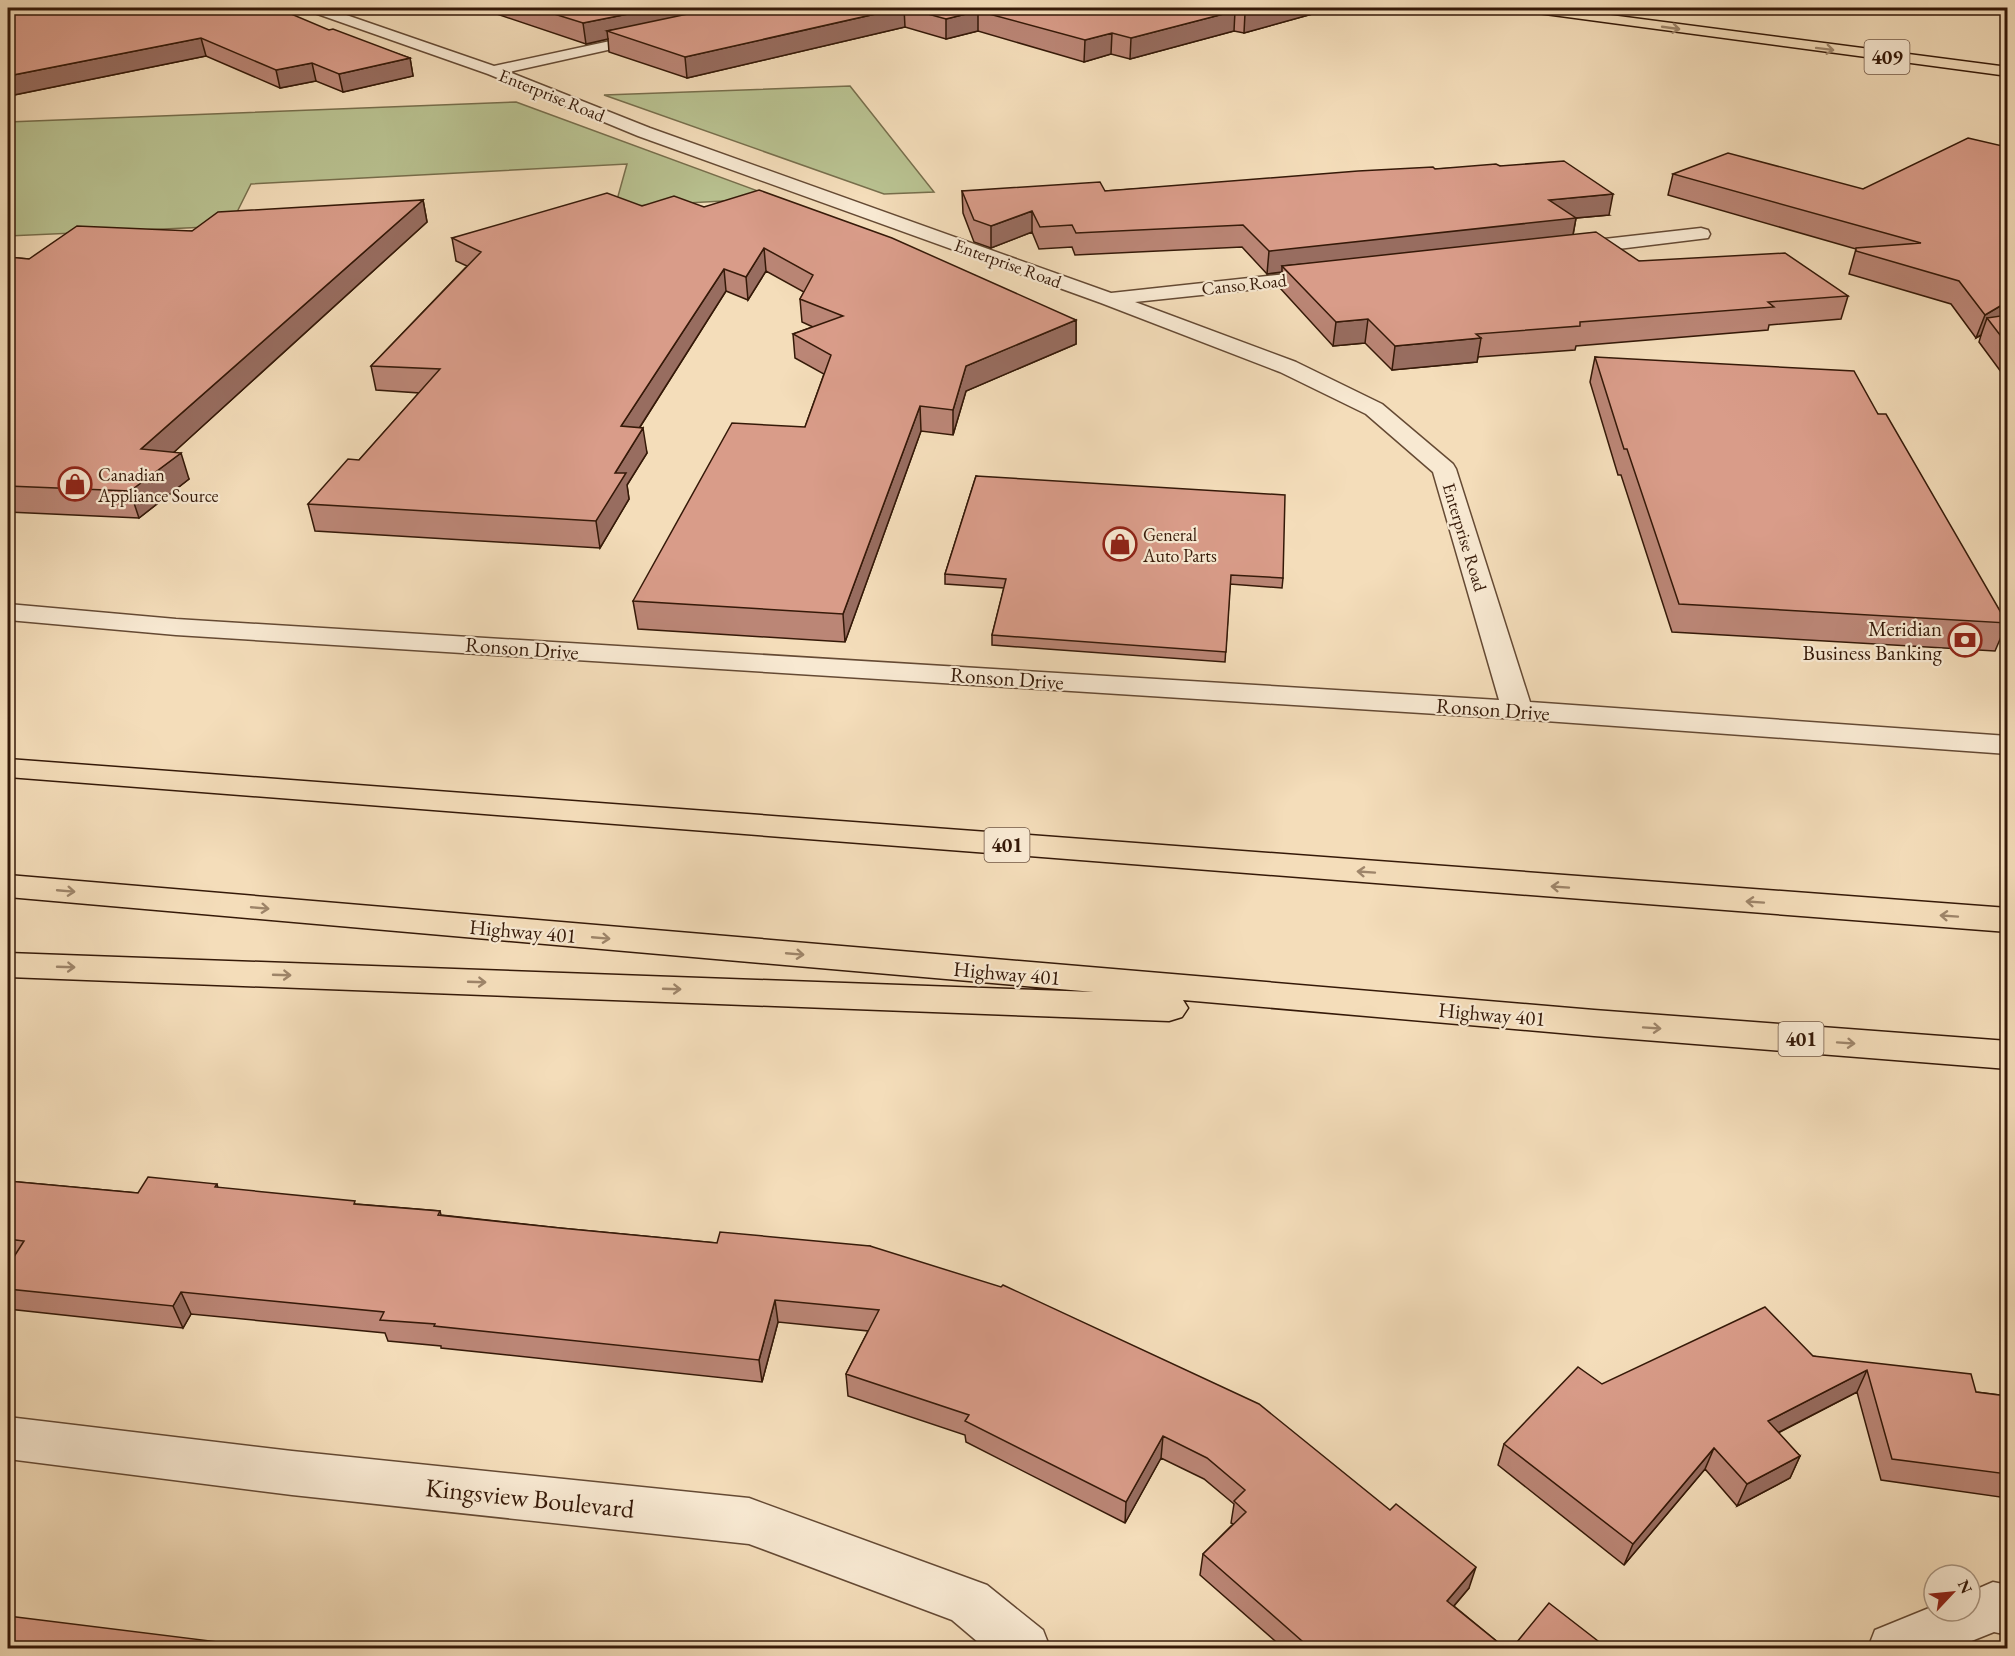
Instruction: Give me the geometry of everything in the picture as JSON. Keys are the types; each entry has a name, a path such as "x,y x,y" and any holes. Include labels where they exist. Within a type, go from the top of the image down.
{"highway":[{"name":"409","path":"1530,8 2007,72"},
{"name":"409","path":"1633,8 1892,45 2007,58"},
{"name":"401","path":"8,768 2007,920"},
{"name":"Highway 401","path":"8,886 1594,1023 2007,1055"},
{"path":"8,965 1594,1023"}],"street":[{"name":"Enterprise Road","path":"314,8 493,71 644,132 1108,299 1288,367 1374,409 1444,469 1517,710"},
{"path":"493,71 671,31"},
{"path":"1548,251 1701,234"},
{"name":"Canso Road","path":"1108,299 1346,273"},
{"name":"Ronson Drive","path":"8,612 176,627 1517,710 2007,745"},
{"name":"Kingsview Boulevard","path":"8,1438 292,1473 749,1521 969,1602 1024,1648"},
{"path":"1894,1648 1993,1607 2007,1610"}],"green space":[{"path":"850,86 934,192 884,194 604,95"},
{"path":"516,102 777,198 615,207 627,164 251,184 230,226 8,236 8,122"}],"building":[{"path":"8,8 277,8 329,30 333,29 410,58 339,74 312,63 276,70 201,38 8,76"},
{"path":"535,8 658,8 583,23"},
{"path":"716,8 902,8 685,57 607,31"},
{"path":"906,8 1265,8 1245,13 1235,11 1131,38 1112,33 1085,40 978,11 946,19"},
{"path":"1968,138 2007,147 2007,302 1985,315 1959,281 1856,251 1856,248 1921,243 1673,174 1728,153 1863,189"},
{"path":"1564,161 1613,194 1549,200 1576,218 1269,251 1243,225 1076,233 1072,225 1040,227 1032,211 991,226 974,220 962,191 1100,182 1105,191 1358,171 1433,167 1435,169 1496,164 1500,166"},
{"path":"759,190 892,238 1076,320 966,366 953,410 920,406 843,614 633,601 732,423 805,427 831,355 793,334 843,316 800,299 813,275 764,248 746,277 724,269 621,426 643,428 615,473 626,473 596,521 308,504 348,459 359,460 440,369 371,366 481,252 452,238 607,193 642,206 674,196 704,207"},
{"path":"423,200 141,449 181,453 130,491 8,486 8,257 29,259 77,226 192,231 218,212"},
{"path":"1596,232 1639,261 1785,253 1848,296 1768,302 1774,307 1580,322 1580,326 1476,334 1481,338 1395,346 1368,319 1336,322 1282,266"},
{"path":"2007,315 2007,344 1987,318"},
{"path":"1595,357 1854,371 1878,414 1886,414 2007,623 1679,604 1627,449 1624,449"},
{"name":"General Auto Parts","path":"976,476 1285,495 1283,578 1231,575 1226,652 992,635 1006,579 945,574"},
{"path":"148,1177 217,1184 215,1187 355,1201 354,1204 440,1211 438,1215 560,1228 717,1243 720,1232 870,1246 1001,1287 1003,1285 1259,1404 1390,1510 1396,1504 1476,1567 1447,1601 1505,1648 1310,1648 1203,1554 1246,1512 1234,1501 1245,1490 1207,1458 1163,1436 1126,1502 965,1421 969,1415 846,1374 879,1310 775,1300 759,1360 380,1320 384,1312 181,1292 173,1306 8,1289 8,1266 24,1241 8,1239 8,1181 138,1193"},
{"path":"1765,1307 1813,1356 1971,1374 1976,1392 2007,1396 2007,1474 1892,1459 1867,1370 1768,1421 1800,1456 1747,1484 1714,1448 1633,1544 1504,1444 1578,1367 1602,1384"},
{"path":"1549,1603 1607,1648 1512,1648"},
{"path":"8,1616 251,1646 250,1648 8,1648"}],"place":[{"name":"Canadian Appliance Source","path":"75,484"},
{"name":"General Auto Parts","path":"1120,544"},
{"name":"Meridian Business Banking","path":"1965,640"}]}
